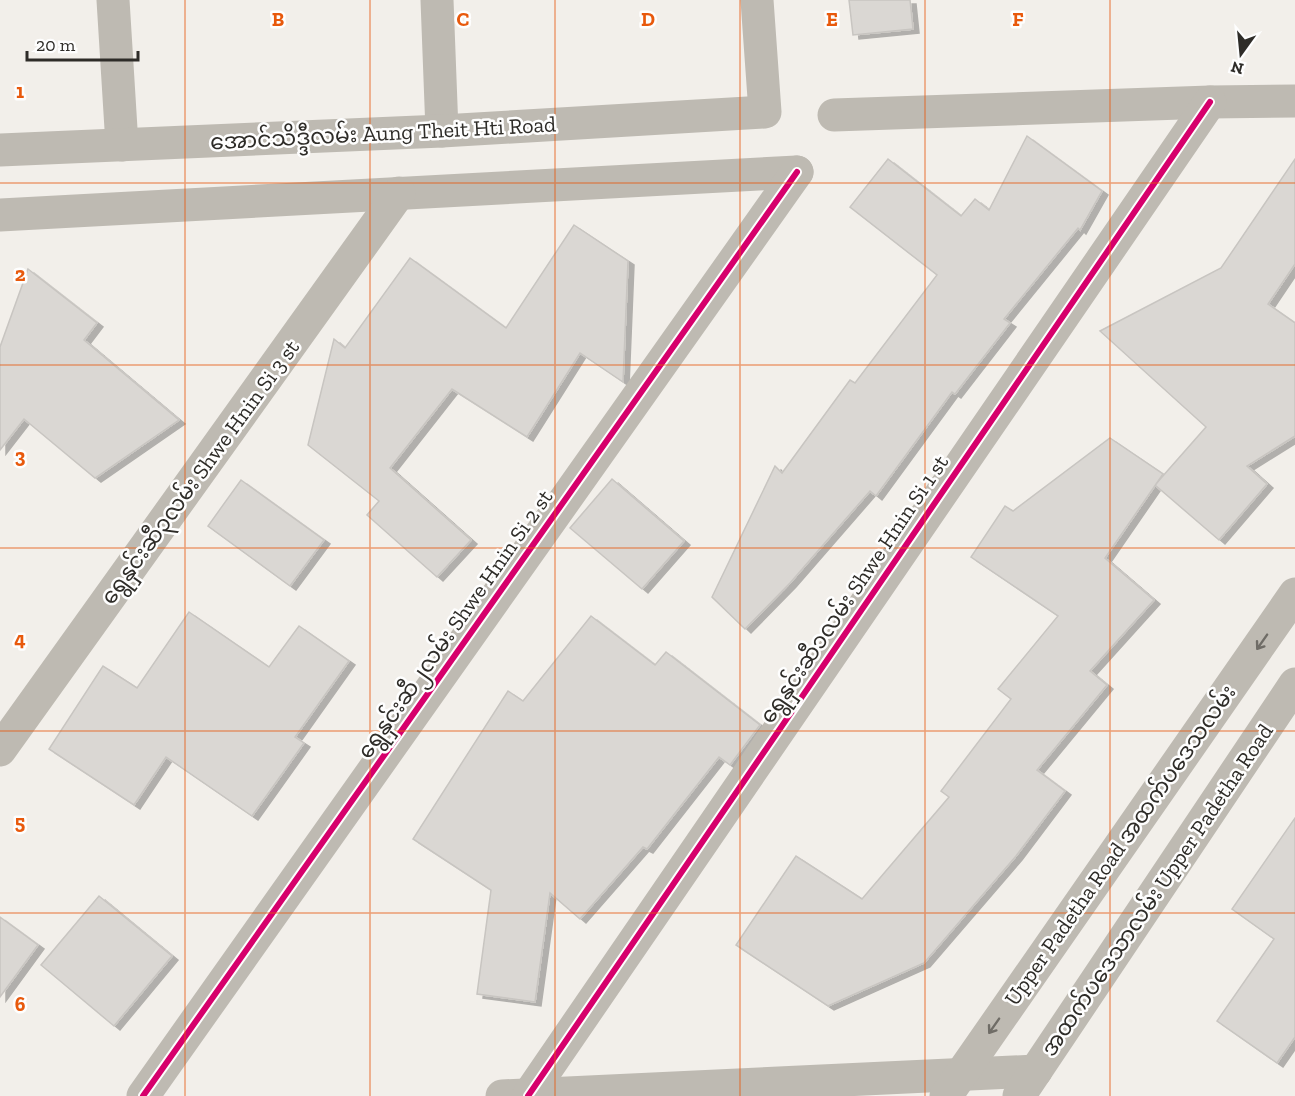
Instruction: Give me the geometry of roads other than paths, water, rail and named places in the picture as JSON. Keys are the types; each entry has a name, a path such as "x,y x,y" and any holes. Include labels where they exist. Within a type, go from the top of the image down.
{"street":[{"path":"113,0 122,145"},
{"path":"437,0 442,131"},
{"name":"အောင်သိဒ္ဒီလမ်း Aung Theit Hti Road","path":"0,150 442,131 765,112 757,0"},
{"path":"834,116 1295,101"},
{"name":"ရွေနှင်းဆီ၁လမ်း Shwe Hnin Si 1 st","path":"520,1095 1210,102"},
{"name":"ရွေနှင်းဆီ၂လမ်း Shwe Hnin Si 2 st","path":"143,1096 797,172 399,193"},
{"path":"0,215 399,193"},
{"name":"ရွေနှင်းဆီ၃လမ်း Shwe Hnin Si 3 st","path":"0,750 399,193"},
{"name":"Upper Padetha Road အထက်ပဒေသလမ်း","path":"954,1085 1295,594"},
{"name":"အထက်ပဒေသာလမ်း Upper Padetha Road","path":"1027,1084 1285,716 1295,684"},
{"path":"520,1095 1027,1084"}]}
